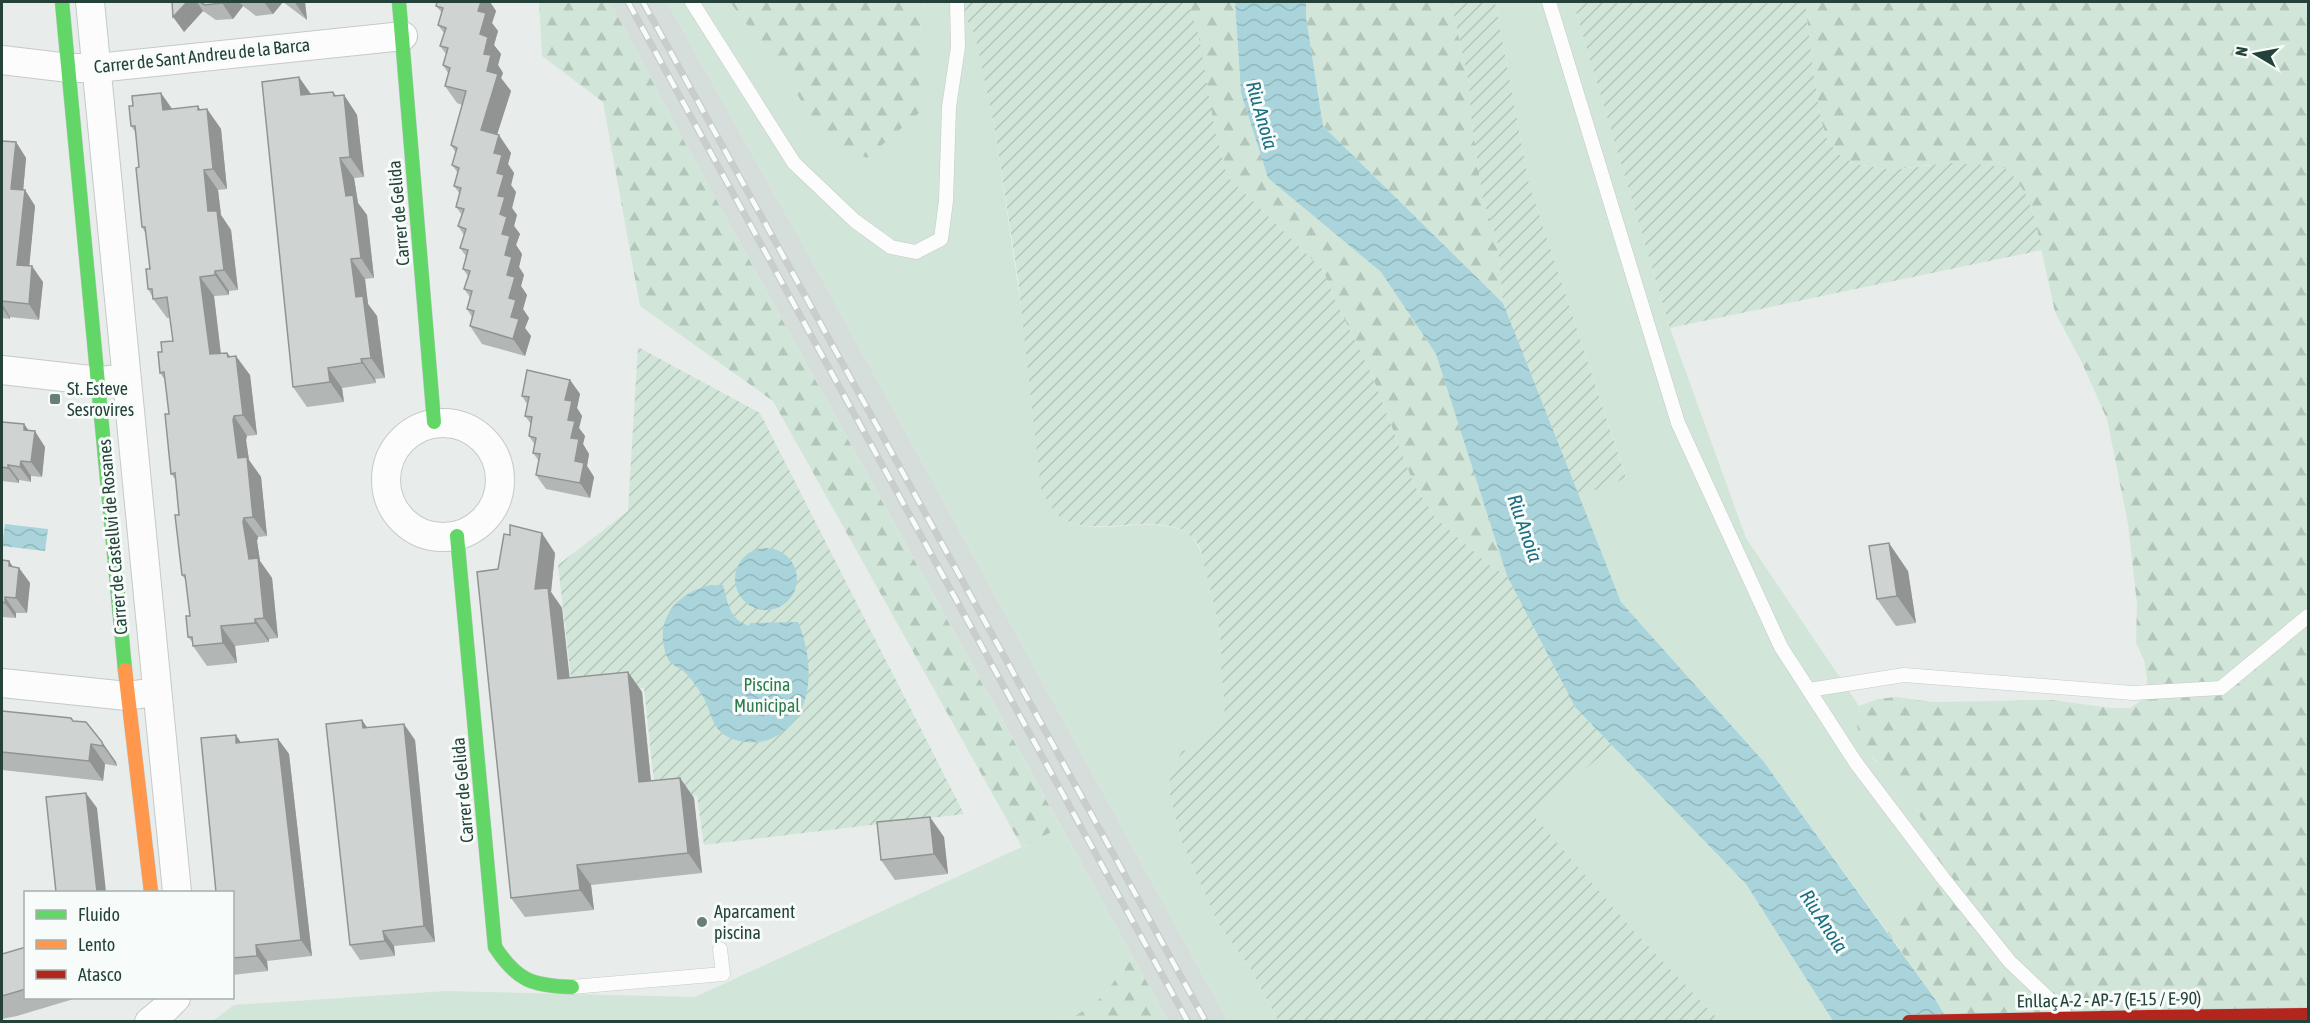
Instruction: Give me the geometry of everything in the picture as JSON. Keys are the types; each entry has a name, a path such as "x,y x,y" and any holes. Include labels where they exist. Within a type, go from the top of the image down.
{"main road":[{"name":"Carrer de Castellví de Rosanes","path":"62,2 69,68 113,380 127,696 151,891"},
{"name":"Carrer de Gelida","path":"399,2 434,422"},
{"name":"Carrer de Gelida","path":"457,536 495,947 506,966 520,979 543,986 572,987"},
{"name":"Enllaç A-2 - AP-7 (E-15 / E-90)","path":"1909,1022 2308,1015"}],"street":[{"name":"Carrer de Castellví de Rosanes","path":"90,2 97,68 113,380 157,692 177,891"},
{"name":"Carrer de Sant Andreu de la Barca","path":"2,60 69,68 97,68 403,36"},
{"path":"2,370 113,380"},
{"path":"434,422 453,422 472,429 487,441 497,458 501,478 498,497 489,515 475,528 457,536 438,537 420,533 405,523 393,509 387,491 386,473 391,455 401,440 416,428 434,422"},
{"path":"2,683 127,696 157,692"},
{"path":"148,1022 153,999"},
{"path":"148,1022 175,999"}],"lane":[{"path":"692,2 794,163 855,221 891,247 916,252 942,239 950,107 958,47 957,2"},
{"path":"1550,2 1678,423 1781,647 1856,763 1943,878 2010,962 2073,1022"},
{"path":"1809,690 1904,675 2133,693 2221,688 2308,616"},
{"path":"572,987 723,974 720,949"}],"shaded area":[{"path":"610,2 667,2 810,257 1228,1021 1168,1021 685,143"}],"green space":[{"path":"539,2 610,2 685,143 1061,827 1022,847 773,401 640,306 603,102 542,56"},
{"path":"667,2 730,2 785,76 826,138 920,31 924,2 957,2 975,35 995,130 1050,505 1060,517 1075,524 1090,527 1156,525 1172,527 1187,533 1194,540 1206,567 1222,648 1225,704 1223,721 1212,738 1195,748 1182,752 1173,769 1168,786 1181,840 1218,923 1251,969 1278,1021 1228,1021 810,257"},
{"path":"730,2 924,2 920,31 919,113 867,158 826,139 785,76"},
{"path":"957,2 1188,2 1199,37 1214,126 1227,176 1323,270 1371,373 1414,485 1435,517 1489,565 1507,576 1575,707 1613,746 1531,813 1633,930 1720,1021 1278,1021 1251,969 1218,923 1181,840 1168,786 1182,751 1209,740 1220,727 1223,719 1220,634 1201,551 1187,533 1172,526 1077,524 1058,515 1041,489 1018,279 995,130 975,35"},
{"path":"1188,2 1235,2 1241,93 1268,178 1381,272 1436,354 1507,576 1489,565 1435,517 1414,485 1371,373 1323,270 1227,176 1214,126 1198,37"},
{"path":"1306,2 1451,2 1469,83 1471,116 1483,200 1497,239 1503,303 1323,126 1306,17"},
{"path":"1451,2 1495,2 1529,184 1626,478 1579,496 1503,303 1497,239 1483,200 1471,116 1469,83"},
{"path":"1495,2 1573,2 1670,328 1746,538 1859,706 1857,726 1873,759 1888,773 1932,835 1934,853 1931,872 1922,889 1886,930 1764,762 1621,602 1579,496 1626,477 1529,184"},
{"path":"1573,2 1805,2 1821,120 1827,139 1838,154 1855,164 1892,170 1948,163 2005,168 2018,181 2027,197 2042,250 1670,328"},
{"path":"1805,2 2308,2 2308,1021 1948,1021 1886,930 1922,889 1931,872 1934,853 1932,835 1912,804 1862,744 1857,726 1859,706 1877,699 1896,697 1933,702 2053,700 2111,708 2130,708 2146,697 2147,678 2144,660 2136,643 2137,604 2128,524 2107,419 2082,363 2055,312 2034,216 2027,197 1988,165 1928,165 1892,170 1855,164 1838,154 1827,139 1821,120"},
{"name":"Piscina Municipal","path":"638,347 760,413 964,814 704,845 697,796 656,800 644,688 573,696 558,565 628,511"},
{"path":"1613,746 1746,884 1833,1021 1720,1021 1633,930 1530,813"},
{"path":"1061,827 1133,957 1102,997 1077,1015 1053,1021 211,1022 234,1005 446,991 695,997"},
{"path":"1133,957 1168,1021 1053,1021 1077,1015 1102,997"}],"water":[{"name":"Riu Anoia","path":"1235,2 1306,2 1306,17 1323,126 1503,303 1621,602 1764,762 1935,999 1948,1021 1833,1021 1746,884 1575,707 1507,576 1436,354 1381,272 1268,178 1241,93"},
{"path":"5,524 48,529 45,551 2,546"},
{"path":"760,548 772,548 788,557 795,567 797,579 795,591 788,601 772,610 760,610 749,605 740,596 735,585 735,573 740,562 749,553"},
{"path":"711,585 723,585 733,615 742,623 749,626 750,623 798,622 804,638 809,672 803,705 795,720 784,731 768,740 742,742 722,733 715,724 696,685 685,672 671,663 667,656 663,630 669,612 683,597"}],"building":[{"path":"172,2 187,2 173,17"},
{"path":"200,2 223,2 205,5"},
{"path":"437,2 481,2 478,11 486,13 480,34 488,37 484,54 491,55 487,71 498,74 481,130 499,135 494,153 502,155 497,173 504,175 498,196 505,197 500,214 507,217 502,234 510,236 505,255 512,257 507,275 515,277 509,298 516,300 511,317 519,319 513,339 470,326 474,311 467,309 472,291 464,289 470,271 463,269 468,250 460,248 466,229 458,226 464,209 456,207 461,188 454,186 459,168 452,165 457,148 451,145 466,91 445,86 450,68 443,65 448,48 440,46 446,28 438,25 443,8 436,6"},
{"path":"299,77 301,95 333,92 334,96 344,95 350,157 340,158 346,196 353,195 361,258 351,259 356,297 363,296 371,358 361,359 362,363 328,368 330,382 293,387 262,82"},
{"path":"161,93 163,110 198,106 198,110 207,109 213,169 204,170 208,211 217,211 224,270 215,271 215,275 200,277 210,354 227,353 228,357 236,356 243,415 234,416 233,420 238,458 247,457 253,517 244,518 243,522 249,559 258,558 264,618 255,619 255,623 221,626 223,643 193,646 192,637 188,637 186,616 190,616 185,575 182,575 175,515 179,515 175,473 171,474 165,414 169,414 164,372 160,373 158,352 162,352 161,342 173,341 167,297 153,299 152,289 148,289 146,269 150,269 145,227 142,227 136,168 139,167 135,126 131,126 129,106 133,106 132,96"},
{"path":"2,141 16,142 11,189 25,190 17,265 32,266 29,304 2,301"},
{"path":"527,370 570,380 565,400 572,401 568,420 575,421 571,438 579,439 575,461 584,463 580,483 536,475 540,454 533,453 536,438 529,436 532,417 525,416 529,397 522,396"},
{"path":"2,422 24,424 24,430 35,431 31,462 21,461 20,467 8,465 8,468 2,467"},
{"path":"510,525 542,533 535,589 548,588 558,679 628,672 639,782 680,778 688,853 577,865 580,890 511,898 477,572 498,569 504,534 510,535"},
{"path":"1889,543 1897,596 1877,599 1869,546"},
{"path":"2,560 9,561 9,566 19,568 16,598 5,597 5,603 2,602"},
{"path":"2,711 71,718 73,721 86,722 103,746 91,744 89,761 2,752"},
{"path":"362,720 363,728 404,724 424,926 383,931 385,941 350,945 326,724"},
{"path":"236,735 236,743 278,739 301,940 256,945 257,956 234,958 234,891 216,891 201,738"},
{"path":"86,793 97,891 56,891 46,797"},
{"path":"930,817 934,854 881,860 877,822"},
{"path":"24,948 24,990 2,996 2,954"}],"railway":[{"path":"628,2 1188,1022"},
{"path":"643,2 1206,1022"}],"traffic: fast":[{"path":"62,2 125,670"},
{"path":"399,2 434,422"},
{"path":"457,536 495,947 511,967 527,979 547,985 572,987"}],"traffic: slow":[{"path":"125,670 151,891"}],"traffic: jam":[{"path":"2150,1017 2308,1015"},
{"path":"1909,1022 2150,1017"}],"place":[{"name":"St. Esteve Sesrovires","path":"55,399"},
{"name":"Aparcament piscina","path":"702,922"}]}
